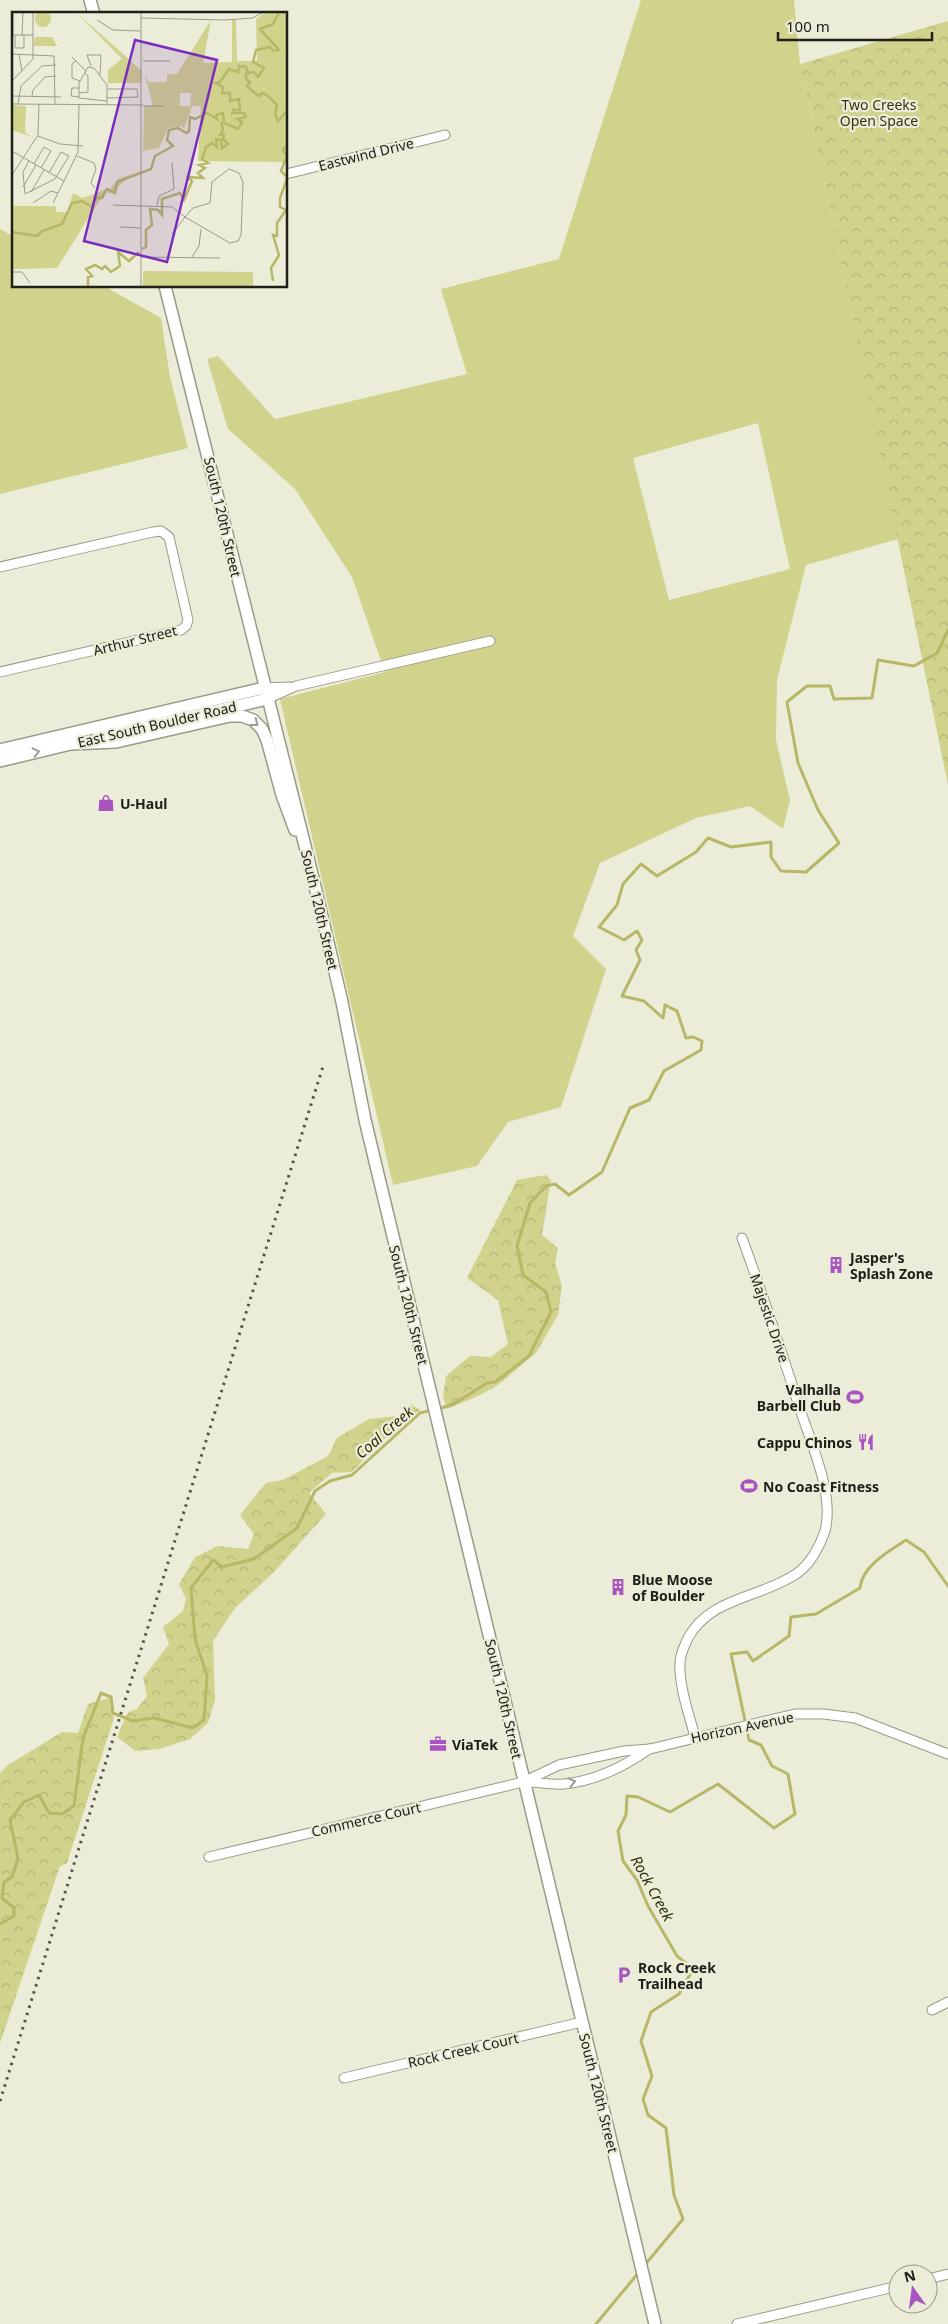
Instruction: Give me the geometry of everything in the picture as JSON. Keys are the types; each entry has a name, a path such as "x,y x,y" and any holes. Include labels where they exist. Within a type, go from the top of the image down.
{"main road":[{"name":"South 120th Street","path":"166,288 313,878 342,1002 365,1120 655,2324"},
{"name":"East South Boulder Road","path":"71,744 266,693"},
{"name":"East South Boulder Road","path":"0,750 266,693"},
{"name":"East South Boulder Road","path":"71,744 116,742 230,716 242,716 253,720 267,740 282,795 313,878"},
{"path":"0,761 71,744"}],"street":[{"name":"Eastwind Drive","path":"288,174 445,135"},
{"name":"Arthur Street","path":"0,567 161,532 169,537 188,620 186,626 181,630 0,672"},
{"name":"East South Boulder Road","path":"266,693 490,641"},
{"name":"Majestic Drive","path":"695,1737 680,1671 681,1653 690,1636 699,1623 722,1606 765,1590 798,1574 808,1564 818,1547 825,1530 827,1515 824,1483 742,1238"},
{"name":"Horizon Avenue","path":"523,1782 559,1765 624,1750 650,1749 795,1714 824,1714 855,1718 948,1754"},
{"name":"Horizon Avenue","path":"523,1782 564,1784 599,1775 629,1763 650,1749"},
{"name":"Commerce Court","path":"209,1858 523,1782"},
{"path":"932,2010 948,2002"},
{"name":"Rock Creek Court","path":"344,2078 582,2022"},
{"path":"737,2324 888,2288"}],"green space":[{"path":"641,0 794,0 800,64 898,539 806,565 777,680 776,740 790,800 783,829 750,806 696,818 600,863 573,936 606,969 561,1107 508,1122 477,1166 393,1185 280,699 385,672 352,577 295,489 228,429 207,359 218,356 275,419 467,374 441,289 559,259","holes":["758,423 790,569 669,600 633,458"]},
{"name":"Two Creeks Open Space","path":"948,21 948,785 800,64"},
{"path":"0,229 12,236 12,288 108,288 161,318 170,377 188,448 0,494"},
{"path":"546,1175 551,1180 542,1235 558,1248 555,1263 562,1286 558,1315 536,1353 498,1385 447,1409 443,1396 446,1376 470,1356 491,1357 508,1344 498,1300 467,1278 517,1180"},
{"path":"411,1404 420,1410 388,1435 352,1472 332,1473 309,1493 326,1514 273,1573 235,1608 213,1641 215,1700 208,1723 190,1739 159,1749 135,1751 117,1737 128,1712 137,1709 147,1696 143,1678 169,1644 163,1627 183,1611 186,1599 179,1584 195,1557 218,1546 248,1549 254,1534 240,1515 266,1483 283,1480 328,1456 337,1438 369,1419 397,1416"},
{"path":"109,1698 114,1718 67,1863 60,1866 0,2043 0,1773 8,1765 62,1732 78,1733 88,1704"}],"waterway":[{"name":"Coal Creek","path":"438,1409 454,1404 487,1383 495,1382 529,1356 551,1312 546,1292 523,1275 517,1246 530,1203 546,1186 555,1184 569,1195 602,1172 630,1108 649,1100 664,1071 701,1050 702,1041 693,1037 686,1038 677,1011 665,1005 663,1018 644,1001 622,996 640,960 636,950 642,940 637,931 624,940 599,927 617,905 623,884 641,864 657,876 696,852 708,838 731,847 771,842 771,857 781,871 806,872 839,843 818,810 798,763 787,702 807,686 830,686 834,699 872,698 878,660 914,666 937,653 948,630"},
{"name":"Coal Creek","path":"0,1924 14,1916 14,1908 2,1898 4,1882 12,1877 18,1859 10,1820 24,1802 39,1795 49,1813 62,1814 74,1806 83,1738 101,1693 111,1697 113,1713 133,1721 154,1718 193,1728 204,1720 207,1676 195,1639 191,1588 213,1560 222,1567 254,1559 297,1528 315,1491 330,1481 352,1475 420,1413 432,1410"},
{"name":"Rock Creek","path":"644,2266 683,2219 674,2195 666,2128 648,2115 643,2099 652,2076 641,2041 651,2012 679,1994 693,1969 677,1956 648,1906 637,1880 623,1861 618,1831 626,1815 627,1796 638,1797 670,1812 718,1784 774,1828 795,1814 788,1774 772,1766 761,1745 749,1740 731,1654 747,1652 753,1661 789,1636 791,1617 816,1614 860,1588 862,1580 871,1566 906,1540 924,1552 948,1586"},
{"name":"Rock Creek","path":"596,2324 639,2272"}],"railway":[{"path":"0,2101 324,1063"}],"place":[{"name":"U-Haul","path":"106,803"},
{"name":"Jasper's Splash Zone","path":"836,1265"},
{"name":"Valhalla Barbell Club","path":"855,1397"},
{"name":"Cappu Chinos","path":"866,1442"},
{"name":"No Coast Fitness","path":"749,1486"},
{"name":"Blue Moose of Boulder","path":"618,1587"},
{"name":"ViaTek","path":"438,1744"},
{"name":"Rock Creek Trailhead","path":"624,1975"}]}
